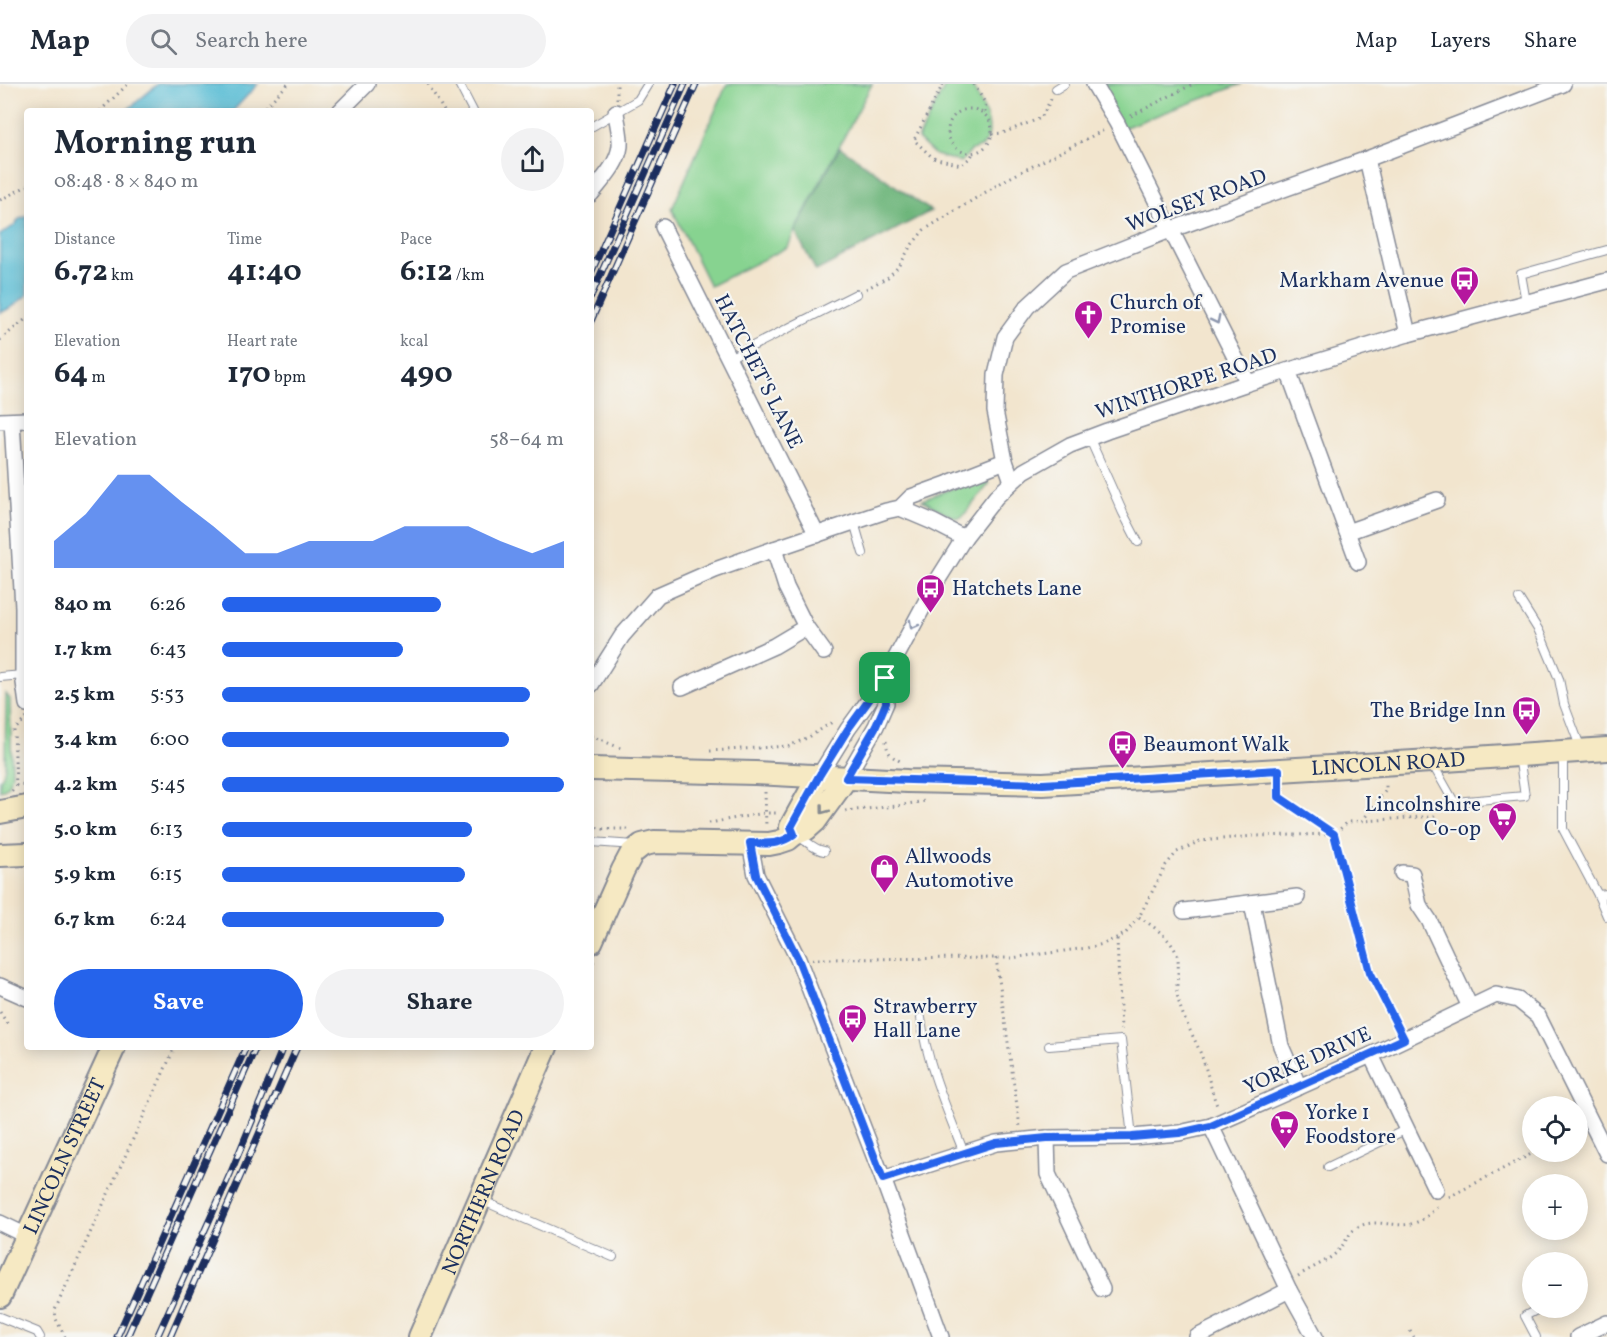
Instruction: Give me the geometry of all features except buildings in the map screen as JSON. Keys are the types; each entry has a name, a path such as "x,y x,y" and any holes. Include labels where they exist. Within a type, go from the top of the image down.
{"main road":[{"name":"LINCOLN ROAD","path":"594,769 1043,784 1607,749"},
{"path":"794,834 791,827 819,776"},
{"path":"594,935 622,870 632,854 642,845 654,842 758,836 779,842 806,829 815,821 846,778"},
{"path":"0,812 24,808"},
{"path":"0,855 24,854"},
{"name":"LINCOLN STREET","path":"0,1296 113,1050"},
{"name":"NORTHERN ROAD","path":"420,1337 545,1050"}],"street":[{"path":"343,108 367,84"},
{"path":"1094,84 1118,123 1248,383"},
{"name":"WOLSEY ROAD","path":"1012,481 1005,461 995,411 996,375 1005,337 1027,307 1066,271 1563,84"},
{"path":"594,190 608,172 620,146 616,112"},
{"path":"1367,159 1408,334"},
{"name":"HATCHET'S LANE","path":"663,227 817,535"},
{"name":"WINTHORPE ROAD","path":"819,776 848,729 885,678 964,538 996,497 1024,471 1089,437 1248,383 1408,334 1607,281"},
{"path":"1288,371 1358,562"},
{"path":"13,421 24,682"},
{"path":"594,681 622,636 658,595 715,570 900,508 911,497 1005,461"},
{"path":"1347,532 1437,500"},
{"path":"900,508 964,538"},
{"path":"774,549 786,587 806,627 824,652"},
{"path":"682,687 774,646 806,627"},
{"name":"WINTHORPE ROAD","path":"846,778 876,726 886,703 885,678"},
{"path":"758,836 756,875 798,959 941,1337"},
{"path":"1402,873 1412,874 1419,904 1429,920 1470,1007"},
{"path":"1184,911 1298,897"},
{"path":"1252,903 1281,1046 1299,1087"},
{"path":"0,986 24,997"},
{"name":"YORKE DRIVE","path":"883,1179 996,1143 1047,1138 1132,1137 1179,1133 1217,1124 1371,1055 1496,995 1518,1000 1538,1016 1607,1154"},
{"path":"1371,1055 1436,1190"},
{"path":"1217,1124 1288,1286 1315,1337"},
{"path":"1047,1138 1048,1174 1102,1289"},
{"path":"0,1223 27,1236"},
{"path":"1197,1337 1288,1286"},
{"path":"1578,1337 1607,1323"}],"lane":[{"path":"459,84 471,108"},
{"path":"594,125 638,100 648,84"},
{"path":"1056,89 1064,84"},
{"path":"1526,302 1521,274 1607,250"},
{"path":"729,358 856,294"},
{"path":"1089,437 1138,542"},
{"path":"854,522 863,553"},
{"path":"1519,599 1539,631 1559,679 1564,704 1572,751 1563,829 1607,916"},
{"path":"0,677 23,675"},
{"path":"1431,761 1454,802 1525,796 1519,755"},
{"path":"794,834 817,850 824,851"},
{"path":"594,842 642,845"},
{"path":"1598,895 1607,894"},
{"path":"921,1018 941,1094 964,1153"},
{"path":"1049,1046 1121,1040 1132,1137"},
{"path":"1328,1167 1407,1129"},
{"path":"479,1200 613,1257"},
{"path":"0,1317 37,1332 40,1337"},
{"path":"1526,1318 1536,1337"}],"path":[{"path":"103,108 128,84"},
{"path":"264,108 288,84"},
{"path":"428,84 442,108"},
{"path":"943,84 914,140 933,158 961,165 971,158 973,153"},
{"path":"974,84 985,103 985,115 992,127 992,134 986,147 980,151 961,152 951,143 948,131 952,118 964,110 972,110 985,115"},
{"path":"856,294 888,277 900,265 910,247 924,230 1007,179 1193,84"},
{"path":"992,134 1003,133 1041,118 1056,89"},
{"path":"0,200 24,188"},
{"path":"0,340 24,320"},
{"path":"863,680 871,666 892,663"},
{"path":"708,752 789,746 810,737 836,719"},
{"path":"24,720 14,730 16,786 24,785"},
{"path":"594,737 624,750"},
{"path":"1362,821 1386,790 1386,764"},
{"path":"1279,770 1279,797 1334,834 1370,972 1404,1039"},
{"path":"758,836 765,791 773,792"},
{"path":"843,811 926,801"},
{"path":"798,959 1011,958 1087,948 1118,939 1125,934 1139,917 1166,865 1177,852 1200,841 1254,836 1334,834 1348,822 1437,816"},
{"path":"1139,917 1169,941 1178,954 1177,993 1181,1010 1204,1064 1213,1096 1217,1124"},
{"path":"1118,939 1121,1040"},
{"path":"996,958 1022,1141"},
{"path":"0,1012 8,1025"},
{"path":"65,1337 56,1319 55,1310 174,1050"},
{"path":"1288,1286 1336,1253 1344,1245 1348,1235 1358,1226 1372,1223 1417,1222 1451,1196 1522,1159"},
{"path":"1410,1330 1414,1337"}],"green space":[{"path":"727,84 872,84 788,247 710,286 672,209"},
{"path":"946,84 971,84 988,124 988,137 983,146 972,150 961,162 935,155 918,139"},
{"path":"1094,84 1242,84 1120,129"},
{"path":"840,147 931,211 816,271 795,231"},
{"path":"984,476 989,484 959,518 922,500"},
{"path":"6,694 10,699 12,775 7,787 0,791 0,780 5,767"}],"water":[{"path":"158,84 258,84 236,108 130,108"},
{"path":"24,217 24,297 0,313 0,235 15,225 19,219"}],"railway":[{"path":"594,266 675,84"},
{"path":"594,289 685,84"},
{"path":"594,314 696,84"},
{"path":"117,1337 245,1050"},
{"path":"127,1337 255,1050"},
{"path":"157,1337 231,1172 282,1050"},
{"path":"170,1337 296,1050"}],"place":[{"name":"Markham Avenue","path":"1465,306"},
{"name":"Church of Promise","path":"1089,340"},
{"name":"Hatchets Lane","path":"931,614"},
{"name":"The Bridge Inn","path":"1527,736"},
{"name":"Beaumont Walk","path":"1122,770"},
{"name":"Lincolnshire Co-op","path":"1502,842"},
{"name":"Allwoods Automotive","path":"884,894"},
{"name":"Strawberry Hall Lane","path":"852,1044"},
{"name":"Yorke 1 Foodstore","path":"1284,1150"}],"route":[{"path":"885,678 886,703 876,726 846,778 1043,784 1279,770 1279,797 1334,834 1370,972 1404,1039 1211,1126 1179,1133 1132,1137 1047,1138 996,1143 883,1179 798,959 756,875 750,843 779,842 794,834 791,827 819,776 848,729 885,678"}]}
